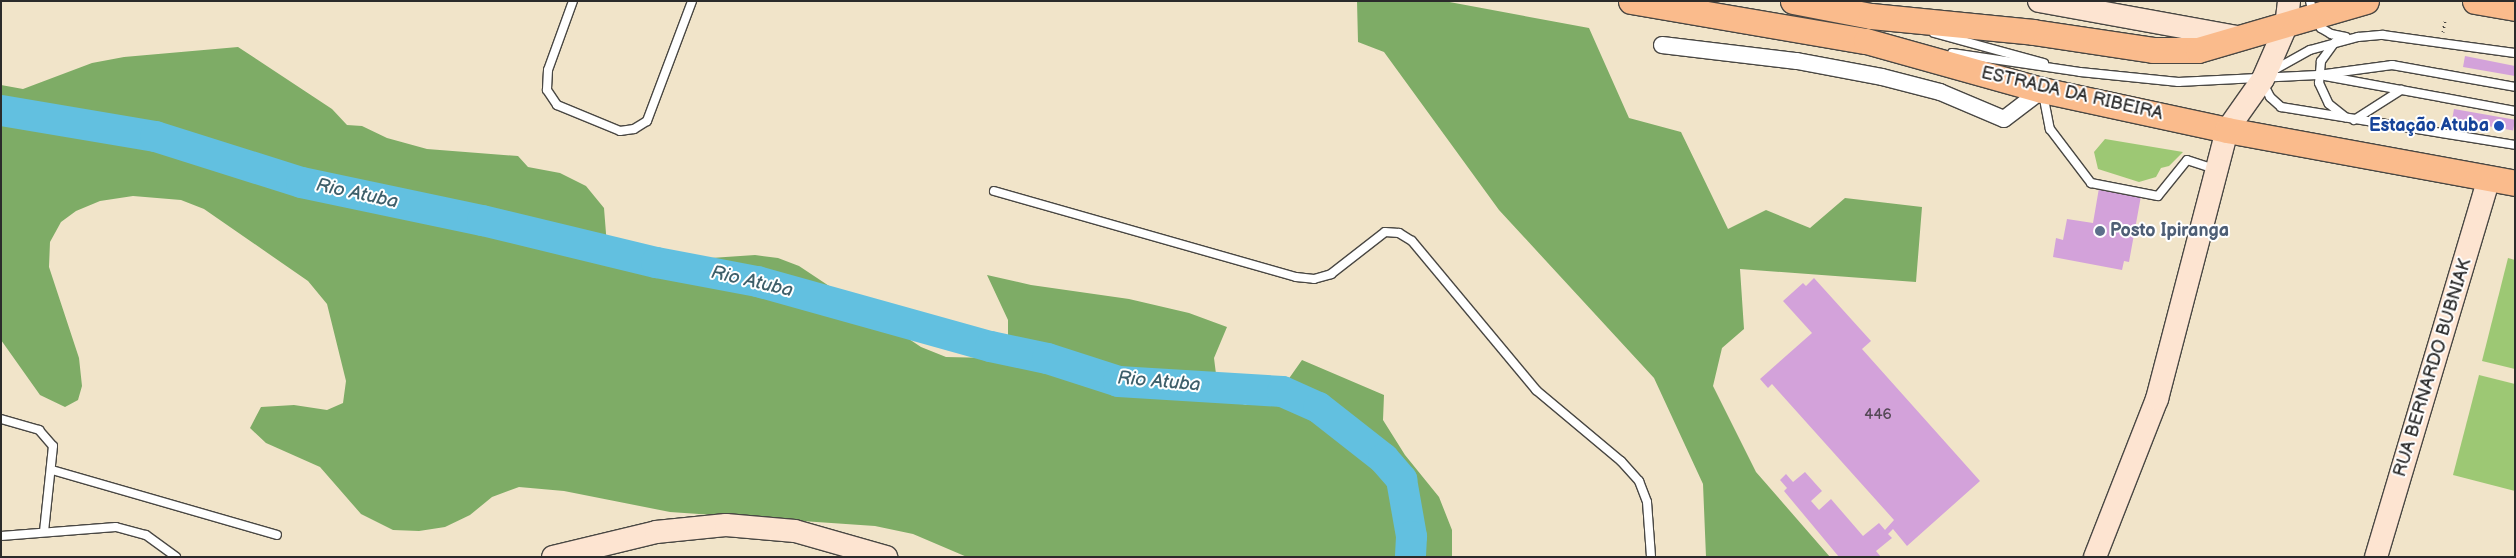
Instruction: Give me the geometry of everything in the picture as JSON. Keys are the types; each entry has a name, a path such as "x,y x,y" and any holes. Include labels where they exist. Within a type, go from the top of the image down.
{"main road":[{"name":"ESTRADA DA RIBEIRA","path":"1630,1 1866,41 2042,90 2227,130 2515,183"},
{"path":"1793,1 1871,16 2033,32 2152,50 2198,50 2286,26 2312,9 2357,2"},
{"path":"2040,1 2244,38"},
{"path":"2094,557 2157,399 2227,130 2262,79 2286,26 2289,1"},
{"path":"2475,1 2515,8"},
{"name":"RUA BERNARDO BUBNIAK","path":"2376,557 2490,179"},
{"path":"552,557 656,532 726,525 795,532 886,557"}],"street":[{"path":"1662,46 1797,61 1882,77 1947,94 2004,119 2042,90"}],"lane":[{"path":"573,1 548,70 547,90 557,105 620,131 634,130 647,121 692,1"},
{"path":"2312,9 2330,34 2358,37 2392,36 2515,53"},
{"path":"1871,16 2080,72"},
{"path":"2262,79 2296,56 2336,41 2358,37"},
{"path":"1866,41 2080,72 2178,82 2318,75 2392,65 2515,87"},
{"path":"2336,41 2323,56 2318,75 2321,91 2329,104 2354,120"},
{"path":"2318,75 2515,111"},
{"path":"2262,79 2270,97 2281,107 2515,145"},
{"path":"2042,90 2050,128 2091,183 2158,196 2187,160 2218,170"},
{"path":"2354,120 2401,90"},
{"path":"994,191 1296,277 1314,279 1331,274 1386,232 1399,233 1412,241 1536,390 1621,462 1639,481 1647,502 1651,557"},
{"path":"1,419 46,434 53,446 52,470 44,532"},
{"path":"52,470 277,535"},
{"path":"1,536 101,527 131,530 159,542 176,557"}],"green space":[{"path":"1357,1 1444,1 1589,28 1629,118 1681,132 1728,229 1766,210 1810,228 1845,198 1922,207 1916,282 1740,269 1744,329 1722,348 1713,386 1756,472 1830,557 1706,557 1703,484 1654,378 1499,210 1384,52 1358,42"},
{"path":"238,47 332,109 347,125 362,126 387,138 427,149 518,156 528,167 560,173 586,186 604,208 607,246 625,267 652,274 711,258 755,255 778,258 799,266 921,347 946,357 990,358 1008,345 1008,320 987,275 1031,285 1129,299 1189,313 1227,327 1214,358 1216,374 1233,401 1246,405 1278,394 1302,360 1384,395 1383,420 1405,455 1439,497 1452,530 1452,557 967,557 913,534 875,526 670,512 564,491 519,487 492,497 470,515 445,527 419,531 393,530 361,514 320,467 266,443 250,428 261,407 294,405 327,410 343,403 346,381 327,304 308,281 204,209 181,200 133,196 100,201 76,211 61,222 50,242 49,267 79,358 82,386 78,400 65,407 40,395 1,340 1,85 23,89 92,63 124,57"},
{"path":"2105,139 2183,152 2169,166 2161,168 2156,177 2139,182 2098,169 2094,152"},
{"path":"2508,258 2515,260 2515,369 2482,361"},
{"path":"2479,375 2515,384 2515,491 2453,475"}],"building":[{"name":"Estação Atuba","path":"2465,56 2515,66 2515,76 2463,67"},
{"name":"Estação Atuba","path":"2454,109 2515,120 2513,131 2452,120"},
{"name":"Posto Ipiranga","path":"2099,188 2141,196 2129,262 2124,261 2122,270 2053,257 2056,238 2063,240 2067,219 2093,223"},
{"path":"1814,278 1871,341 1862,349 1980,481 1907,546 1893,529 1888,534 1892,538 1876,551 1881,557 1839,557 1784,491 1787,488 1780,480 1786,474 1793,482 1805,472 1822,491 1811,501 1819,510 1831,499 1863,536 1879,523 1885,530 1894,520 1772,384 1768,388 1760,379 1812,333 1783,301 1803,283 1806,286"}],"waterway":[{"name":"Rio Atuba","path":"1,110 155,136 301,182 482,220 656,262 757,281 990,346 1047,358 1118,381 1282,391 1318,407 1383,458 1401,479 1411,536 1410,557"}],"place":[{"name":"Estação Atuba","path":"2499,126"},
{"name":"Posto Ipiranga","path":"2100,231"}]}
